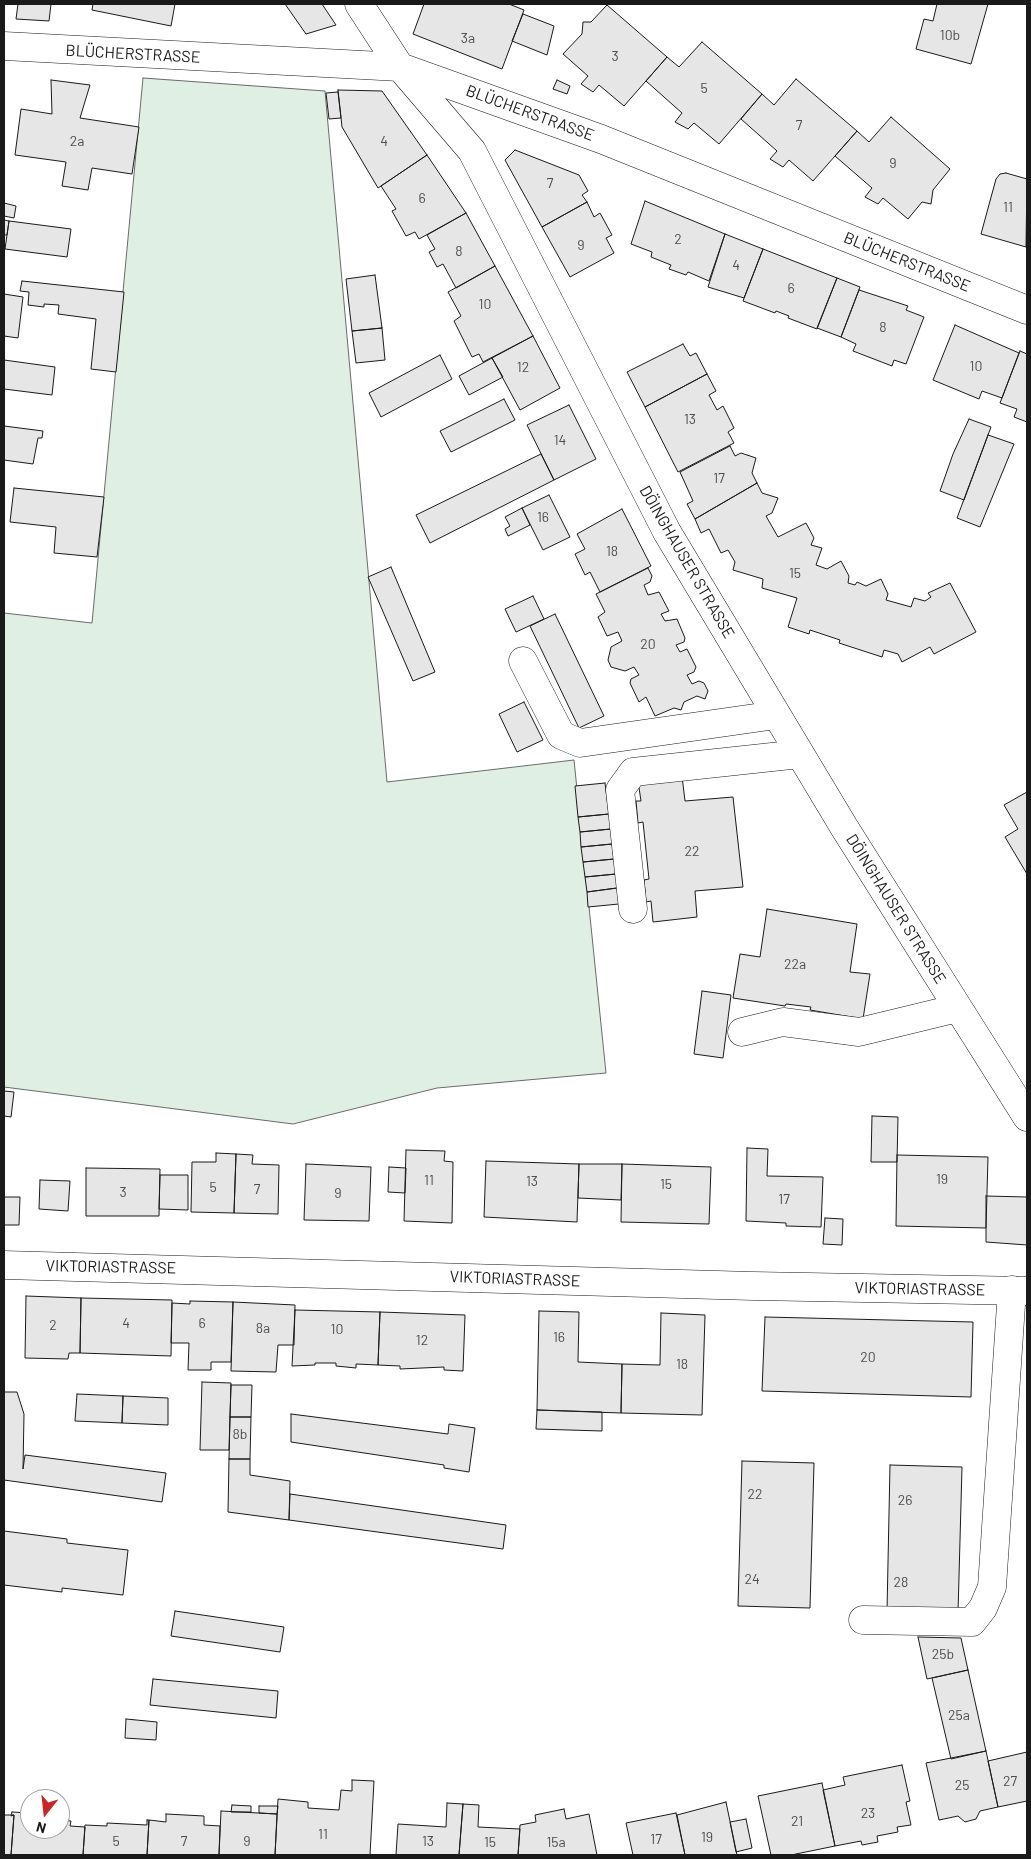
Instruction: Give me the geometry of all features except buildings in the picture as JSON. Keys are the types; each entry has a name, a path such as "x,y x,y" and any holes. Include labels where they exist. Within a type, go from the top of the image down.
{"street":[{"name":"DÖINGHAUSER STRASSE","path":"359,4 400,67 472,151 666,532 800,754 1027,1117"},
{"name":"BLÜCHERSTRASSE","path":"4,46 400,67 601,139 1027,310"},
{"path":"523,661 561,735 580,743 776,715"},
{"path":"633,909 620,790 633,772 800,754"},
{"path":"742,1032 783,1022 859,1032 958,1008"},
{"name":"VIKTORIASTRASSE","path":"4,1265 753,1286 1020,1290"},
{"path":"863,1620 972,1622 983,1608 992,1587 1020,1290"}],"green space":[{"path":"143,78 325,91 387,782 574,760 606,1073 437,1088 293,1124 4,1087 4,613 92,623"}]}
